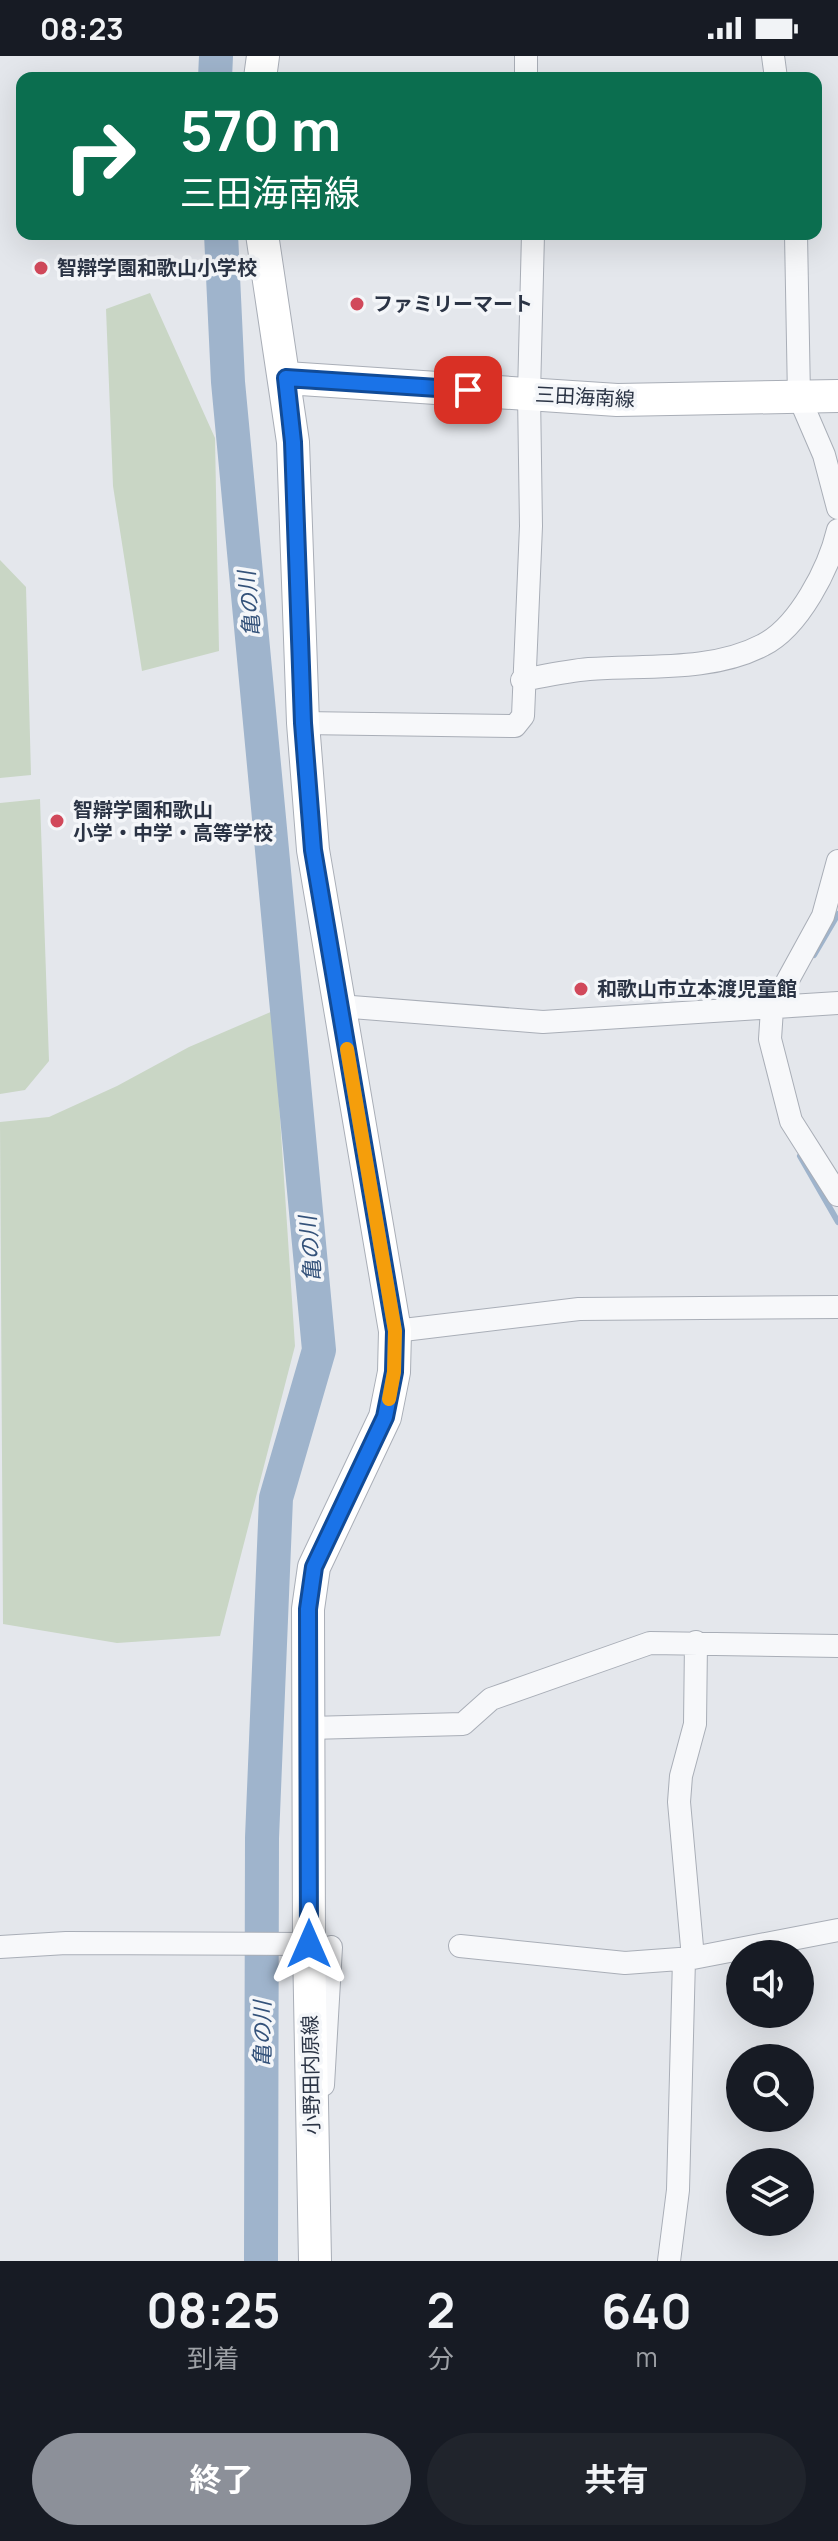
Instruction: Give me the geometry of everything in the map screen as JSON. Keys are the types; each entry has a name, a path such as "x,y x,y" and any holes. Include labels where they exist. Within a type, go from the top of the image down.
{"main road":[{"path":"263,240 286,378"},
{"name":"三田海南線","path":"286,378 529,394 698,401 838,396"},
{"name":"小野田内原線","path":"286,378 293,442 303,723 313,850 395,1331 394,1372 385,1417 314,1567 308,1609 315,2261"}],"street":[{"path":"303,723 515,726 523,716 522,680 531,526 529,394 533,240"},
{"path":"796,240 799,397 824,455 838,508"},
{"path":"522,680 583,670 725,660 765,645 789,625 818,578 838,530"},
{"path":"838,861 823,916 772,1009 770,1039 791,1121 838,1195"},
{"path":"339,1006 543,1022 838,1003"},
{"path":"395,1331 579,1309 838,1307"},
{"path":"669,2261 678,2190 689,1959 679,1802 681,1776 695,1724 696,1642"},
{"path":"309,1728 463,1724 491,1699 650,1643 838,1646"},
{"path":"460,1946 625,1963 689,1959 838,1930"},
{"path":"0,1947 66,1943 311,1945"}],"green space":[{"path":"150,293 215,438 219,651 142,671 113,486 106,309"},
{"path":"0,560 26,587 31,775 0,778"},
{"path":"40,799 49,1061 25,1090 0,1094 0,803"},
{"path":"273,1011 295,1346 220,1636 117,1643 3,1624 0,1122 49,1117 117,1086 189,1047"}],"waterway":[{"name":"亀の川","path":"215,72 216,56"},
{"name":"亀の川","path":"221,240 228,382 319,1350 276,1498 262,1838 261,2261"},
{"path":"814,955 838,914"},
{"path":"800,1156 838,1222"}],"slow traffic":[{"path":"347,1049 395,1331 394,1372 389,1399"}],"place":[{"name":"智辯学園和歌山小学校","path":"41,268"},
{"name":"ファミリーマート","path":"357,304"},
{"name":"智辯学園和歌山 小学・中学・高等学校","path":"57,821"},
{"name":"和歌山市立本渡児童館","path":"581,989"}],"route":[{"path":"309,1944 308,1609 314,1567 385,1417 394,1372 395,1331 313,850 303,723 293,442 286,378 468,390"}]}
